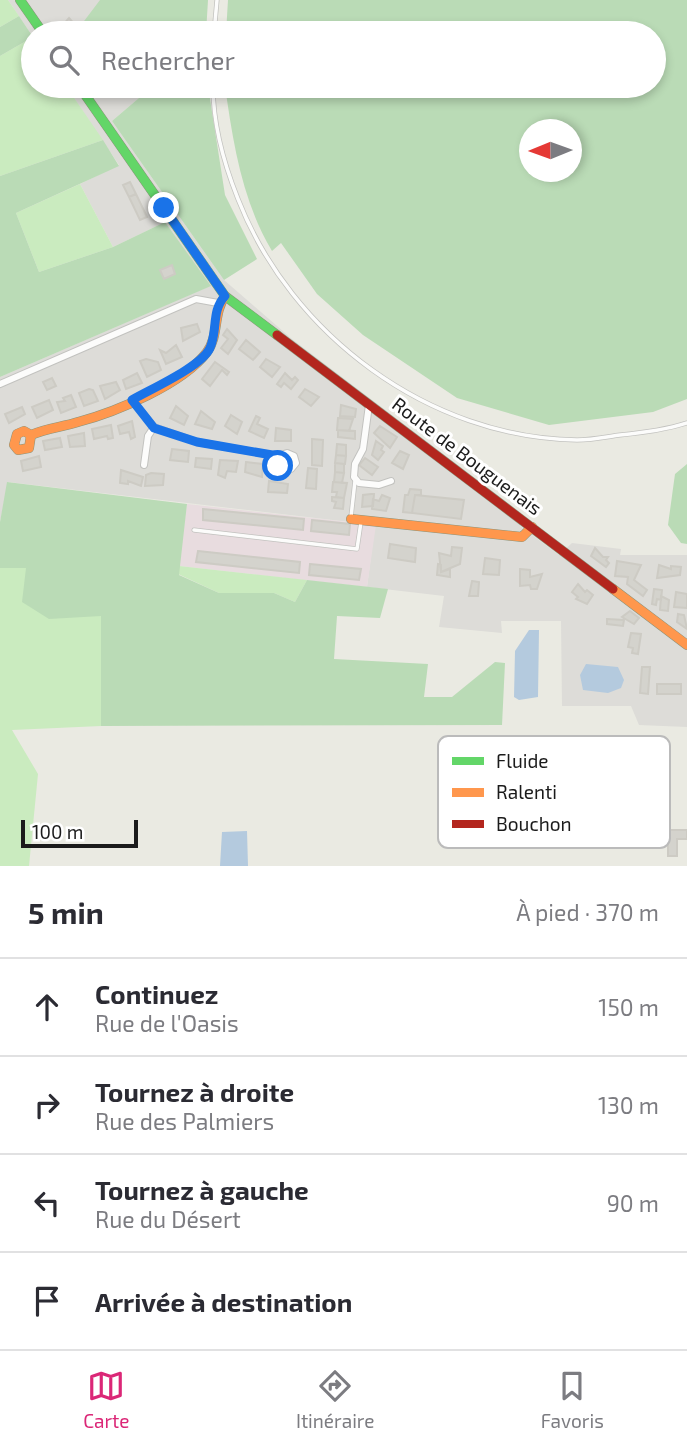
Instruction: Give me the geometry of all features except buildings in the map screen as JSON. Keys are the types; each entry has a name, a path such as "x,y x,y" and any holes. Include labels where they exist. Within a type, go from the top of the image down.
{"street":[{"path":"20,0 35,21"},
{"name":"Route de Bouguenais","path":"87,98 222,299 369,405 687,645"},
{"path":"0,384 196,299 222,299 211,343 204,356 132,400 82,422 31,435"},
{"path":"132,400 154,428 197,442 278,456"},
{"path":"369,405 363,449 353,473 355,481 379,485 391,481"},
{"path":"144,465 148,436 154,428"},
{"path":"356,519 522,537 532,527"}],"lane":[{"path":"215,21 218,0"},
{"path":"215,98 226,169 248,226 272,270 300,307 324,331 367,365 431,403 495,429 577,440 664,430 687,423"},
{"path":"194,530 357,549 355,481"}],"shaded area":[{"path":"8,0 101,2 85,21 22,21"},
{"path":"74,98 139,98 112,121 224,280 292,339 521,513 520,526 559,555 572,543 621,549 620,555 687,555 687,727 639,725 631,706 562,706 561,621 501,621 502,633 439,627 444,596 367,587 375,525 8,482 0,522 0,377 210,286 165,222 113,247 80,184 119,165"},
{"path":"187,504 376,525 367,587 179,566"}],"green space":[{"path":"0,0 8,0 19,16 0,27"},
{"path":"100,0 208,0 207,21 84,21"},
{"path":"228,0 687,0 687,399 653,412 549,425 457,398 363,335 317,294 281,243 272,251 253,212 240,171 227,98 666,98 666,21 227,21"},
{"path":"19,16 22,21 21,44 0,56 0,27"},
{"path":"21,44 21,98 74,98 103,140 0,176 0,56"},
{"path":"139,98 210,98 225,195 257,259 224,280 112,121"},
{"path":"103,140 119,166 16,213 39,272 113,247 165,222 211,286 0,377 0,176"},
{"path":"80,184 113,247 39,272 16,213"},
{"path":"687,464 687,544 681,543 668,525 675,474"},
{"path":"7,482 187,504 179,575 219,593 274,593 295,602 307,580 388,589 380,618 337,616 334,659 428,664 424,697 452,697 495,662 505,663 502,725 101,726 101,616 49,619 22,602 26,568 0,568 0,522"},
{"path":"179,566 307,580 295,602 274,593 219,593 178,574"},
{"path":"26,567 101,615 101,726 12,730 38,774 29,866 0,866 0,568"}],"water":[{"path":"529,630 539,630 538,697 519,700 514,697 515,651"},
{"path":"586,664 618,667 624,680 621,688 608,693 583,690 580,675"},
{"path":"247,831 248,866 220,866 222,832"}],"traffic: fast":[{"path":"20,0 35,21"},
{"path":"87,98 225,296 277,335"}],"traffic: slow":[{"path":"31,435 29,448 18,450 14,445 17,434 24,431 31,435 111,411 166,386 182,375 196,364 211,346 225,296"},
{"path":"351,519 522,537 532,527"},
{"path":"613,589 687,645"}],"traffic: jam":[{"path":"277,335 613,589"}],"route":[{"path":"164,208 225,296 218,303 211,343 204,356 132,400 154,428 197,442 278,456 278,466"}]}
